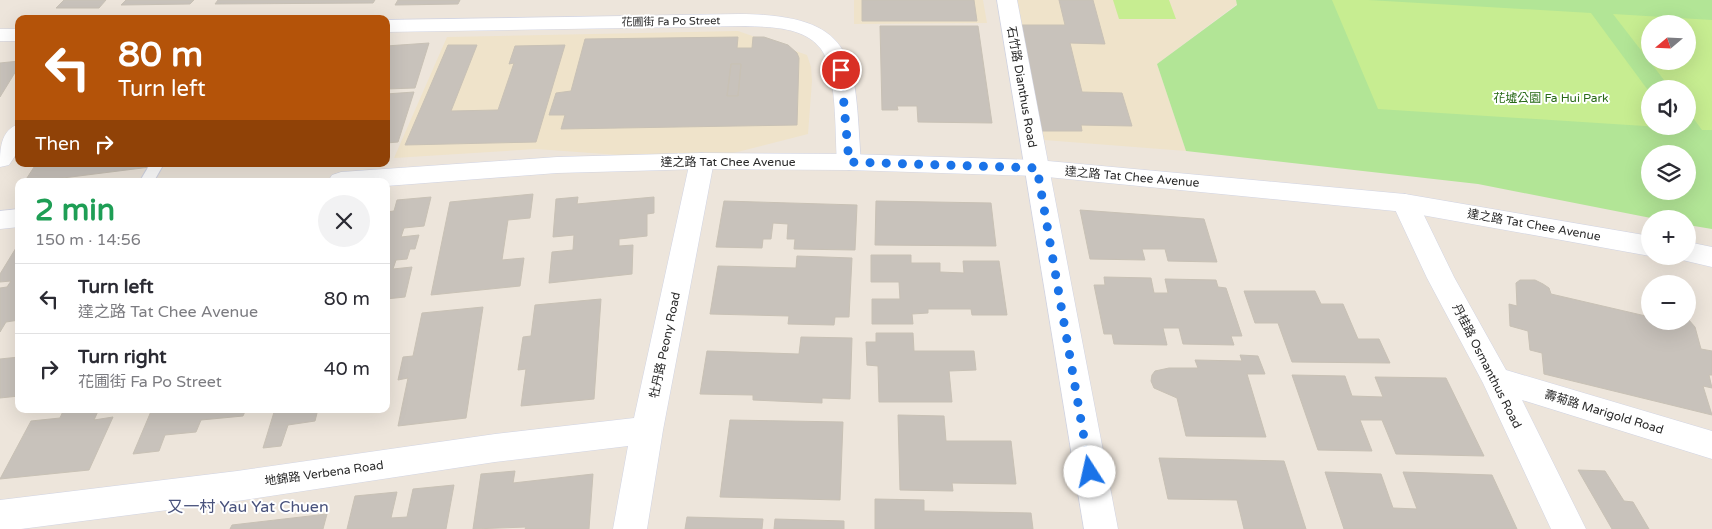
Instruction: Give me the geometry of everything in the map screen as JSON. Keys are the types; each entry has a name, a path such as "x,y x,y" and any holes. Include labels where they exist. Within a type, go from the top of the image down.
{"street":[{"name":"石竹路 Dianthus Road","path":"1007,0 1101,529"},
{"name":"花圃街 Fa Po Street","path":"390,26 740,20 781,22 795,26 817,34 830,45 836,56 841,70 849,162"},
{"path":"0,36 15,35"},
{"path":"0,158 15,137"},
{"name":"達之路 Tat Chee Avenue","path":"381,178 557,165 702,161 849,162 1037,168 1405,203 1641,244"},
{"name":"牡丹路 Peony Road","path":"630,529 647,430 702,161"},
{"name":"丹桂路 Osmanthus Road","path":"1405,203 1441,278 1496,379 1569,529"},
{"path":"0,220 15,218"},
{"path":"1696,253 1712,256"},
{"name":"壽菊路 Marigold Road","path":"1496,379 1712,445"},
{"name":"地錦路 Verbena Road","path":"0,516 237,486 495,448 647,430"}],"lane":[{"path":"150,178 155,167"}],"shaded area":[{"path":"854,0 983,0 987,23 854,24"},
{"path":"1013,0 1236,0 1237,4 1157,64 1186,151 1044,140"},
{"path":"738,31 807,55 811,67 812,81 808,134 702,161 536,149 394,158 447,37"}],"green space":[{"path":"1113,0 1169,0 1176,19 1119,19"},
{"name":"花墟公園 Fa Hui Park","path":"1236,0 1712,0 1712,229 1696,226 1696,210 1641,210 1641,216 1478,184 1186,151 1157,64 1237,5"},
{"path":"1332,0 1368,0 1591,13 1641,81 1641,126 1378,109"},
{"path":"1613,14 1641,16 1641,50"},
{"path":"1696,19 1712,20 1712,130 1702,130 1696,122 1696,80 1664,80 1656,70 1696,70"}],"building":[{"path":"64,0 106,0 99,8 56,8"},
{"path":"126,0 194,0 190,4 121,5"},
{"path":"218,0 375,0 373,3 215,4"},
{"path":"398,0 460,0 458,4 395,5"},
{"path":"862,0 974,0 977,21 862,21"},
{"path":"1059,0 1093,0 1105,44 1070,43 1082,92 1122,93 1132,126 1081,125 1082,131 1039,131 1019,25 1065,25"},
{"path":"880,26 978,26 992,123 918,122 917,106 897,106 898,110 882,110"},
{"path":"738,37 737,48 752,48 753,37 764,37 788,45 797,53 799,58 797,125 561,129 565,115 549,115 556,93 571,91 585,39","holes":["731,64 741,64 738,96 727,96"]},
{"path":"429,43 415,88 390,89 390,46"},
{"path":"448,45 477,45 451,111 498,110 514,63 509,64 515,46 565,45 536,142 405,145"},
{"path":"15,61 15,73 0,97 0,63"},
{"path":"731,64 741,64 738,96 727,96"},
{"path":"414,92 398,142 390,143 390,94"},
{"path":"34,167 150,167 63,178 27,178"},
{"path":"533,194 530,218 508,220 502,260 524,258 520,286 431,295 450,202"},
{"path":"431,197 424,226 404,228 401,237 419,235 415,249 410,249 407,259 396,260 393,269 412,267 405,297 390,299 390,212 394,211 397,200"},
{"path":"578,197 577,204 654,197 654,213 647,214 647,236 619,239 619,246 633,245 632,274 549,283 552,252 573,250 574,235 553,237 556,199"},
{"path":"724,201 857,205 855,250 794,249 795,239 787,239 788,224 773,223 771,239 763,239 762,248 716,247"},
{"path":"876,201 991,203 996,246 875,245"},
{"path":"1080,210 1204,219 1217,262 1168,261 1165,249 1142,249 1145,260 1090,259"},
{"path":"15,250 15,321 6,322 0,332 0,288 7,287 11,281 0,282 0,274"},
{"path":"871,255 911,255 911,263 940,263 940,272 964,273 963,261 999,261 1007,315 972,315 971,309 928,309 928,313 912,314 913,324 872,324 872,299 900,299 899,282 871,282"},
{"path":"797,256 852,258 849,317 835,317 834,325 788,324 789,316 710,314 718,266 796,268"},
{"path":"1104,277 1151,278 1154,293 1168,293 1165,279 1216,280 1218,287 1226,288 1242,336 1231,336 1234,345 1183,344 1179,328 1163,328 1167,345 1114,344 1112,334 1104,334 1094,285 1105,285"},
{"path":"1520,280 1535,280 1549,288 1551,294 1641,315 1641,330 1696,330 1701,349 1712,351 1712,375 1709,375 1712,388 1703,386 1712,415 1544,374 1542,353 1530,350 1528,331 1510,326 1509,304 1517,306 1516,283"},
{"path":"1244,291 1315,291 1321,304 1343,304 1358,339 1379,339 1390,363 1292,362 1278,323 1255,323"},
{"path":"601,299 594,399 521,406 526,369 518,370 523,337 531,336 535,305"},
{"path":"483,307 466,418 398,426 408,378 398,380 403,357 413,356 422,313"},
{"path":"876,333 913,333 914,351 974,351 976,370 949,371 952,402 879,402 878,366 867,365 866,342 876,342"},
{"path":"801,337 852,338 850,399 822,398 822,403 753,400 753,395 700,394 707,351 799,354"},
{"path":"1240,355 1258,356 1265,374 1247,374 1266,437 1186,436 1177,398 1154,388 1151,381 1152,375 1155,371 1169,368 1198,368 1195,360 1242,361"},
{"path":"15,357 15,396 0,398 0,359"},
{"path":"1292,375 1345,376 1352,396 1383,397 1375,377 1446,378 1484,456 1396,454 1382,420 1360,420 1372,451 1318,450"},
{"path":"62,413 97,413 94,420 113,417 89,470 0,479 31,421 60,418"},
{"path":"150,413 244,413 243,416 201,420 196,432 165,435 159,451 133,454"},
{"path":"274,413 317,413 315,421 288,425 281,446 263,448"},
{"path":"898,415 944,416 946,441 1011,441 1016,484 952,483 953,491 900,490"},
{"path":"730,420 843,422 840,500 720,497"},
{"path":"1159,458 1284,461 1306,529 1244,529 1237,500 1168,499"},
{"path":"1578,470 1605,471 1624,501 1633,502 1649,529 1612,529"},
{"path":"515,471 513,483 593,474 589,529 525,529 526,527 473,529 481,474"},
{"path":"1325,472 1381,474 1393,508 1417,509 1403,472 1492,475 1517,529 1344,529"},
{"path":"454,485 446,529 347,529 355,496 397,492 391,518 407,517 413,489"},
{"path":"875,499 924,500 924,511 1031,513 1033,529 875,529"},
{"path":"327,514 323,529 230,529 232,525"},
{"path":"687,517 763,519 762,529 685,529"},
{"path":"775,519 844,521 844,529 774,529"}],"district":[{"name":"又一村 Yau Yat Chuen","path":"248,506"}],"route":[{"path":"841,70 849,162 1037,168 1090,472"}]}
